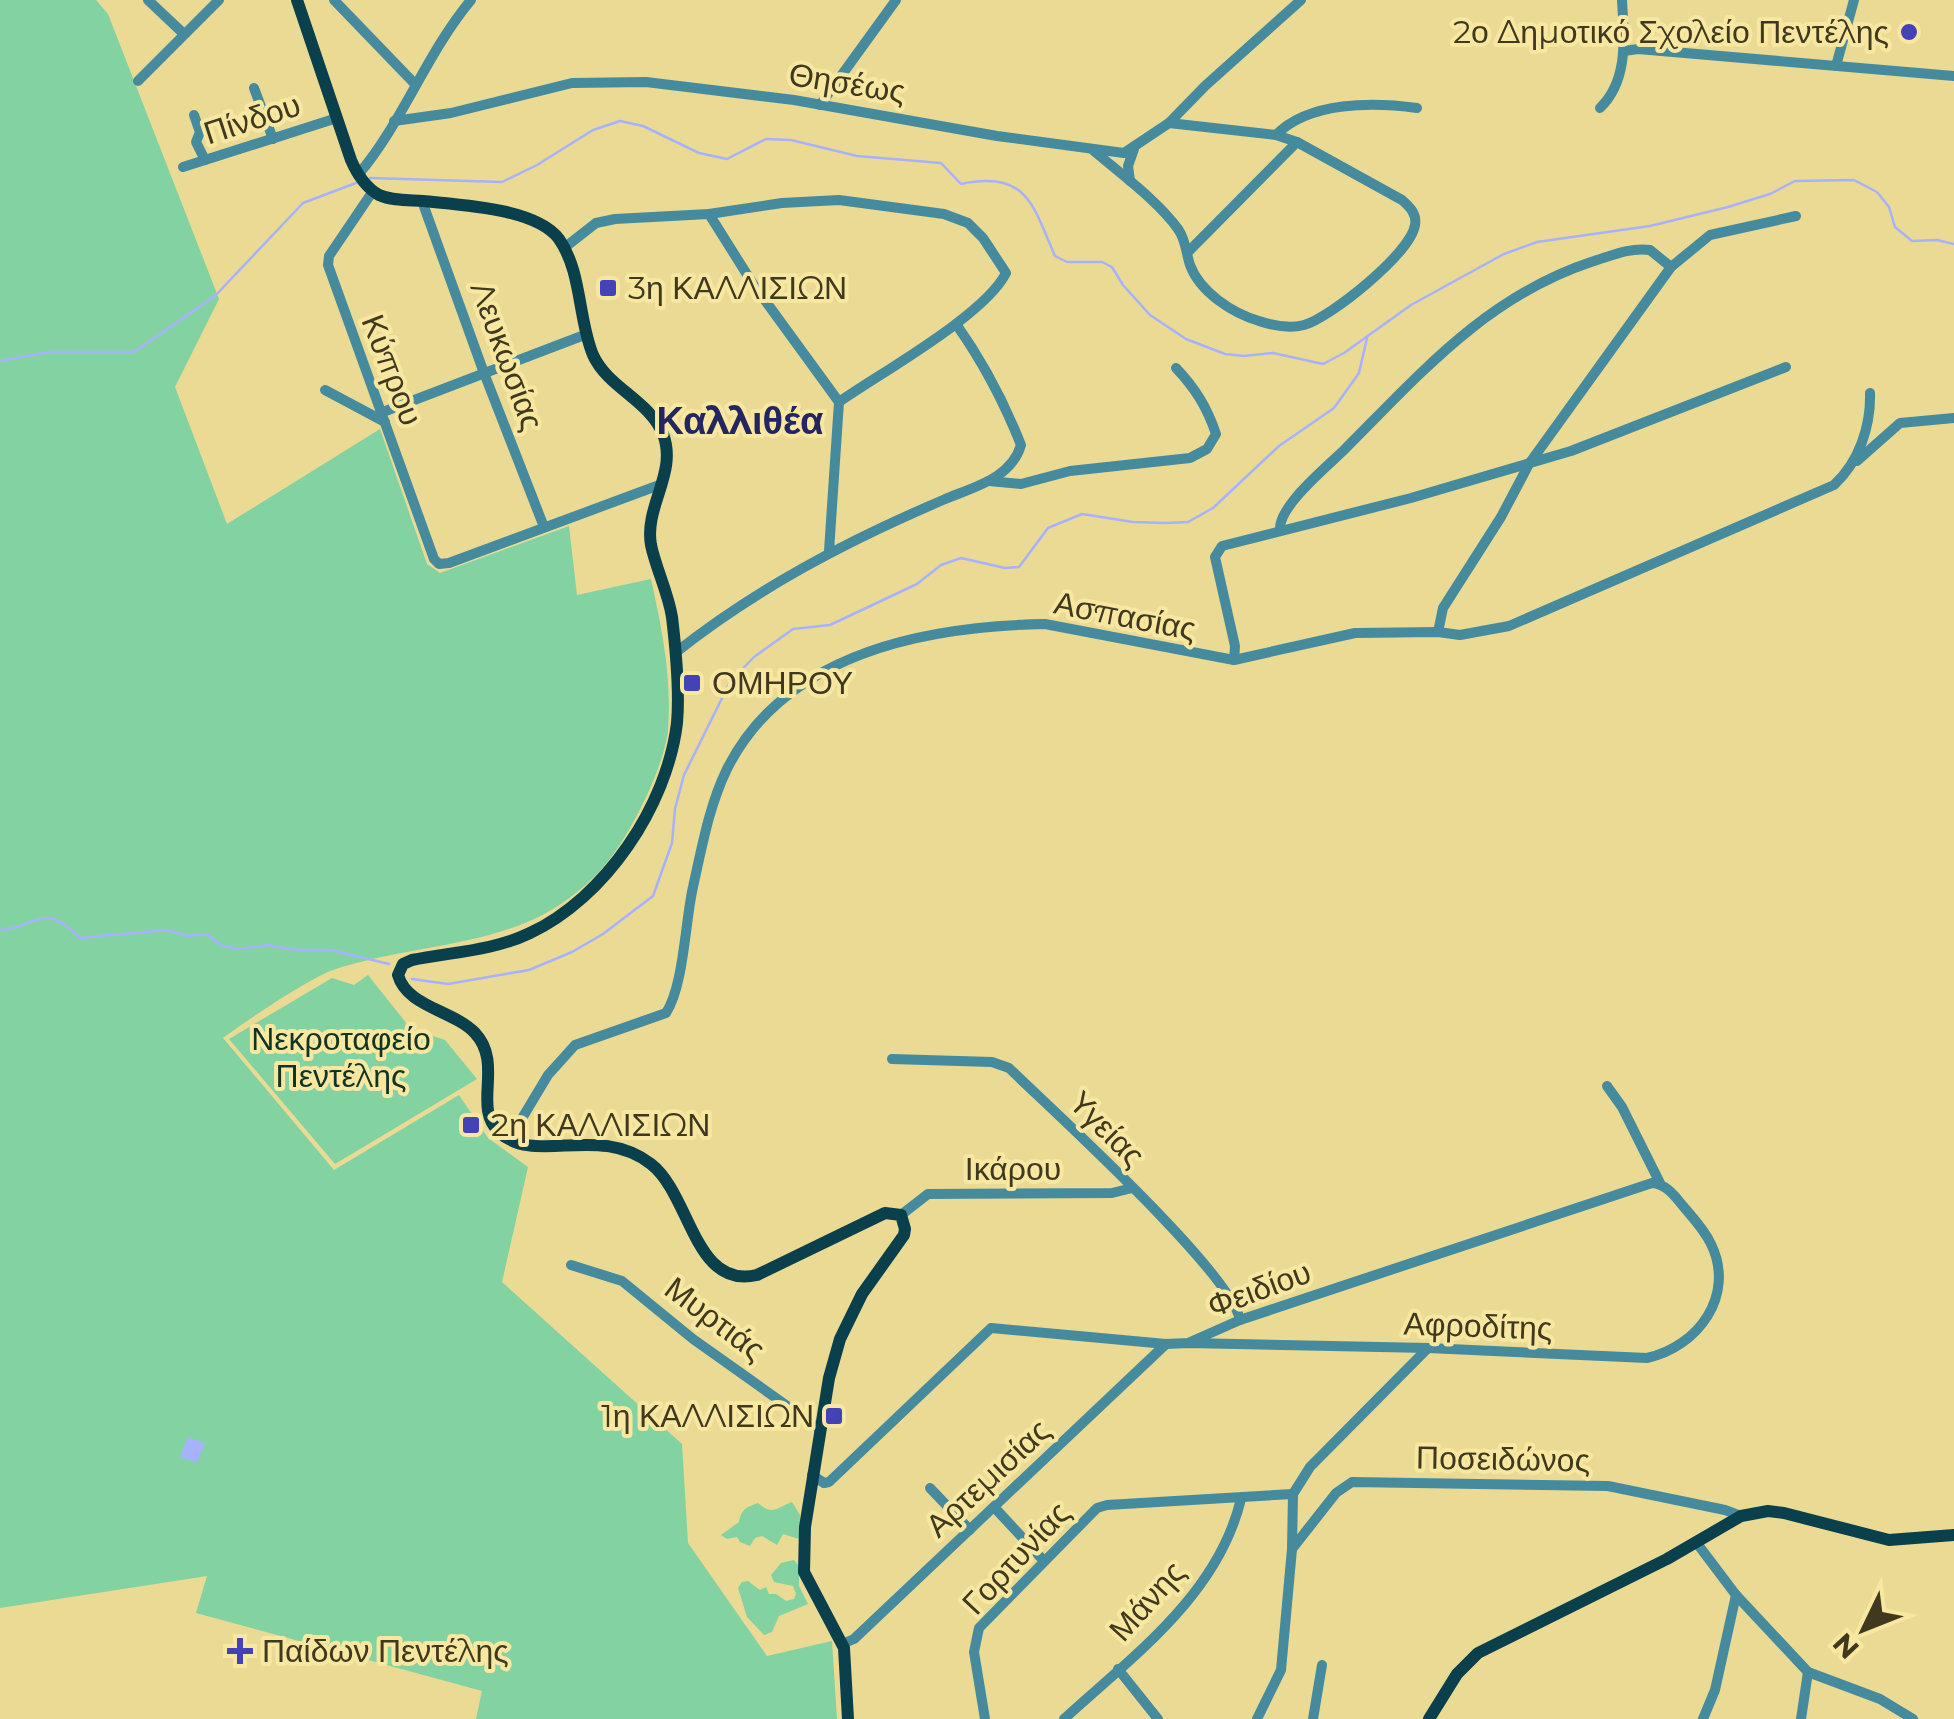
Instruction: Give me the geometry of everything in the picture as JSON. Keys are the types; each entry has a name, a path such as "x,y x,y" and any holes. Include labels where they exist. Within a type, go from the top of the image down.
{"main road":[{"path":"296,0 358,175 373,191 390,198 522,217 549,228 564,248 594,357 660,429 668,455 651,514 650,533 670,606 676,724 663,775 635,832 598,886 571,908 529,934 414,959 399,968 399,980 405,990 464,1024 480,1040 490,1068 490,1121 509,1140 538,1146 609,1144 637,1155 653,1165 673,1190 712,1263 732,1276 757,1276 885,1212 901,1215 904,1235 862,1294 840,1339 829,1378 805,1527 804,1572 842,1644 848,1719"},
{"path":"1430,1719 1457,1674 1478,1653 1740,1516 1768,1510 1889,1540 1954,1535"}],"street":[{"path":"148,0 184,34"},
{"path":"138,81 220,0"},
{"path":"334,0 414,84"},
{"path":"358,175 378,152 414,84 470,0"},
{"path":"820,104 896,0"},
{"path":"1130,181 1128,166 1134,149 1168,123 1301,0"},
{"path":"1600,108 1612,97 1624,51 1622,0"},
{"path":"1836,66 1854,0"},
{"path":"1624,51 1638,49 1954,76"},
{"name":"Θησέως","path":"394,122 451,113 572,83 606,81 685,84 1094,151 1124,153 1134,149"},
{"path":"254,88 273,139"},
{"path":"1276,135 1301,119 1346,105 1381,103 1417,108"},
{"path":"194,115 200,132 196,142 205,160"},
{"name":"Πίνδου","path":"183,167 337,118"},
{"path":"1094,151 1180,232 1190,264 1206,291 1241,314 1290,328 1315,322 1395,257 1415,227 1410,207 1297,142 1276,135 1168,123"},
{"path":"1188,252 1297,142"},
{"name":"Κύπρου","path":"373,191 329,256 328,266 434,559 440,564 449,563 544,528"},
{"path":"564,248 596,223 632,217 709,214 782,203 839,200 944,214 968,222 984,238 1006,273 999,288 956,324 840,402"},
{"name":"Λευκωσίας","path":"422,201 544,528"},
{"path":"709,214 753,284 840,402 829,552"},
{"path":"1438,632 1444,608 1529,464 1671,266 1710,235 1796,216"},
{"path":"1280,530 1283,514 1308,484 1454,340 1492,312 1550,278 1626,251 1650,250 1671,266"},
{"path":"675,653 731,611 829,552 989,481 1016,462 1021,445 986,368 956,324"},
{"path":"325,390 384,418 484,373 587,334"},
{"path":"1234,660 1235,646 1215,557 1222,546 1529,464 1786,367"},
{"path":"989,481 1021,484 1070,471 1190,458 1206,449 1216,434 1208,411 1176,368"},
{"path":"1852,465 1868,427 1870,393"},
{"name":"Ασπασίας","path":"509,1140 548,1074 576,1045 666,1013 678,987 686,918 706,828 728,768 764,718 808,681 863,652 937,633 1045,624 1234,660 1355,633 1460,635 1508,626 1807,499 1834,485 1900,423 1954,418"},
{"path":"544,528 662,484"},
{"name":"Υγείας","path":"892,1059 992,1062 1009,1068 1132,1188 1220,1282 1237,1306 1240,1320"},
{"path":"1607,1086 1622,1107 1660,1183"},
{"name":"Αφροδίτης","path":"1188,1343 1647,1358 1660,1355 1681,1345 1702,1326 1711,1311 1718,1275 1712,1244 1699,1224 1660,1183"},
{"name":"Φειδίου","path":"812,1475 829,1482 991,1328 1188,1343 1240,1320 1575,1211 1646,1184 1660,1183"},
{"name":"Ικάρου","path":"901,1215 928,1194 1112,1193 1132,1188"},
{"name":"Μυρτιάς","path":"571,1266 622,1280 693,1339 821,1430"},
{"name":"Αρτεμισίας","path":"842,1644 854,1639 1166,1344"},
{"path":"1257,1719 1281,1670 1293,1494 1310,1467 1428,1348"},
{"name":"Ποσειδώνος","path":"1292,1548 1336,1493 1352,1482 1608,1486 1740,1516"},
{"path":"930,1488 970,1530"},
{"name":"Γορτυνίας","path":"985,1719 974,1652 979,1628 1098,1508 1293,1494"},
{"name":"Μάνης","path":"1064,1719 1186,1606 1228,1539 1241,1499"},
{"path":"994,1507 1044,1561"},
{"path":"1696,1542 1736,1595 1808,1672 1880,1699 1913,1719"},
{"path":"1703,1719 1715,1690 1736,1595"},
{"path":"1314,1719 1322,1665"},
{"path":"1118,1669 1158,1719"},
{"path":"1801,1719 1808,1672"}],"green space":[{"path":"0,0 96,0 108,14 219,299 175,387 227,524 380,429 427,564 440,573 569,526 577,595 651,579 667,673 669,711 665,747 630,829 594,877 562,903 525,923 478,938 333,970 293,991 223,1038 334,1170 459,1095 488,1138 528,1167 502,1282 682,1444 688,1543 767,1656 832,1641 837,1719 476,1719 482,1691 196,1613 207,1576 0,1608"},
{"name":"Νεκροταφείο Πεντέλης","path":"368,975 411,1029 445,1040 477,1079 335,1164 229,1039 332,978 354,985"},
{"path":"792,1502 800,1515 799,1539 783,1534 777,1545 762,1536 750,1546 737,1537 727,1539 721,1535 739,1522 750,1506 758,1503 771,1510"},
{"path":"794,1560 799,1566 799,1586 808,1604 779,1616 772,1632 764,1635 747,1617 738,1588 748,1581 760,1590 766,1587 769,1594 786,1601 794,1599 793,1586 774,1582 771,1575 781,1563"}],"water":[{"path":"188,1437 205,1443 197,1463 180,1457"}],"waterway":[{"path":"370,178 502,182 593,130 620,121 643,126 699,153 727,159 766,139 791,140 857,156 941,163 961,184 1001,182 1014,187 1033,208 1055,256 1067,262 1102,262 1112,267 1150,315 1186,339 1225,354 1273,353 1323,364 1411,305 1504,254 1537,242 1650,226 1728,207 1770,194 1795,181 1854,180 1877,192 1889,207 1895,227 1912,241 1954,244"},
{"path":"0,361 49,352 134,352 215,296 303,203 356,183"},
{"path":"412,979 448,984 529,970 603,934 653,896 672,843 684,775 730,682 754,657 793,629 830,625 917,584 941,565 961,558 1005,568 1019,567 1048,528 1082,514 1133,522 1188,522 1213,508 1279,446 1334,408 1359,373 1367,338"},
{"path":"0,930 48,918 57,920 80,938 166,930 189,936 207,934 222,946 239,949 268,945 331,950 389,964"}],"place":[{"name":"2ο Δημοτικό Σχολείο Πεντέλης","path":"1909,32"},
{"name":"3η ΚΑΛΛΙΣΙΩΝ","path":"608,288"},
{"name":"ΟΜΗΡΟΥ","path":"692,683"},
{"name":"2η ΚΑΛΛΙΣΙΩΝ","path":"471,1125"},
{"name":"1η ΚΑΛΛΙΣΙΩΝ","path":"834,1416"},
{"name":"Παίδων Πεντέλης","path":"240,1651"}],"district":[{"name":"Καλλιθέα","path":"740,421"}]}
